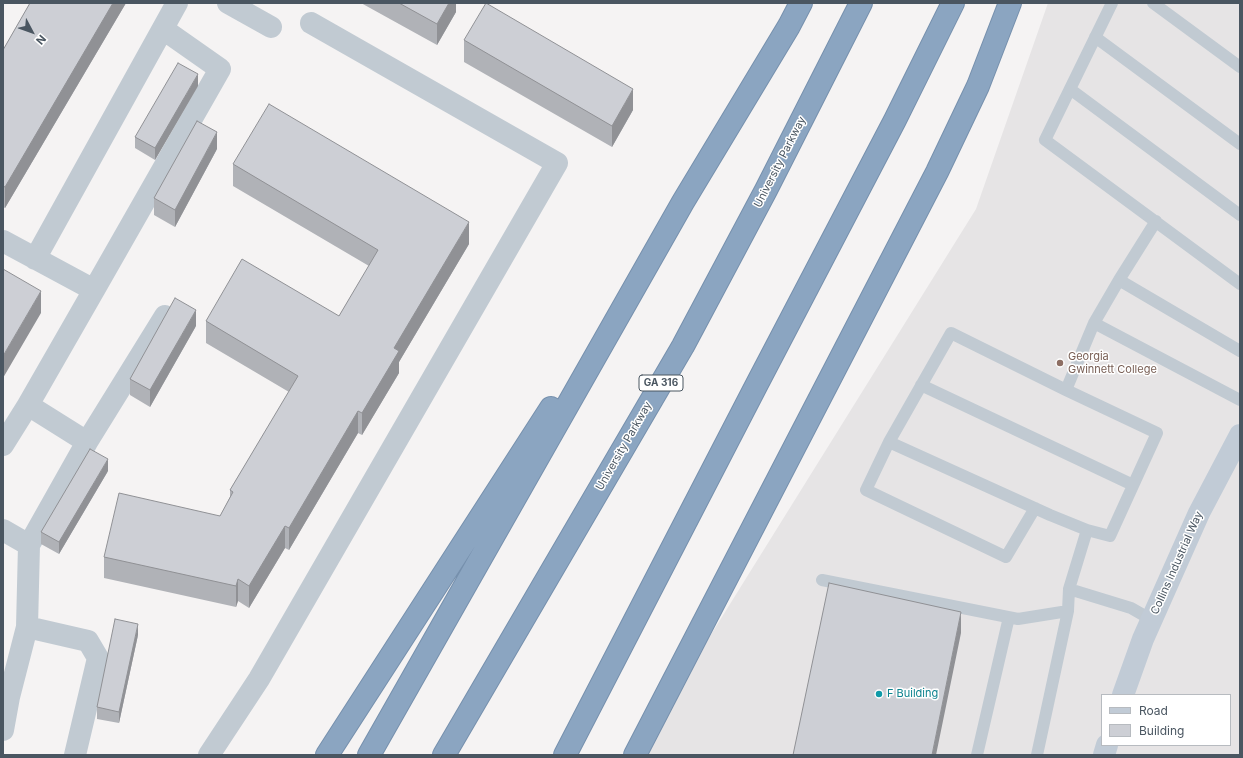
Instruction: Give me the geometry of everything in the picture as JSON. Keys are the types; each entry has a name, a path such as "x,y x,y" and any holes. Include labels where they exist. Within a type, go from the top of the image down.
{"highway":[{"path":"369,755 683,202 789,26 801,3"},
{"name":"University Parkway","path":"444,755 683,346 766,190 861,3"},
{"path":"565,755 753,391 892,127 953,3"},
{"path":"635,755 937,172 978,86 1010,3"},
{"path":"327,755 683,202"}],"street":[{"path":"35,259 177,3"},
{"path":"228,3 271,27"},
{"path":"209,755 260,679 557,163 311,23"},
{"path":"3,445 28,405 220,69 163,29"},
{"path":"3,241 94,290"},
{"path":"3,730 6,697 27,627 29,545 87,442 165,316"},
{"path":"28,405 87,442"},
{"name":"Collins Industrial Way","path":"1123,694 1143,639 1199,513 1240,435"},
{"path":"3,530 29,545"},
{"path":"27,627 88,641 98,658 75,755"}],"lane":[{"path":"1112,3 1045,140 1240,284"},
{"path":"1153,3 1240,67"},
{"path":"1095,37 1240,144"},
{"path":"1070,89 1240,216"},
{"path":"1066,390 1094,323 1156,221"},
{"path":"1119,280 1240,351"},
{"path":"1094,323 1240,400"},
{"path":"889,442 1035,508 1087,530 1110,536 1158,433 1066,390 951,333 889,442 866,490 1006,557 1035,508"},
{"path":"921,385 1133,485"},
{"path":"1037,755 1068,611 1070,589 1087,530"},
{"path":"822,580 1009,618 1018,619 1068,611"},
{"path":"1070,589 1131,608 1152,620"},
{"path":"977,755 1009,618"}],"shaded area":[{"name":"Georgia Gwinnett College","path":"1048,3 1240,3 1240,755 636,755 976,209"}],"building":[{"path":"30,3 113,3 5,187 3,186 3,50"},
{"path":"399,3 449,3 437,24"},
{"path":"486,3 633,89 612,126 464,40"},
{"path":"178,63 198,74 155,148 135,137"},
{"path":"269,104 469,222 394,348 399,351 362,413 358,411 289,528 285,526 249,586 238,579 236,586 104,557 119,493 220,516 233,492 230,490 298,376 206,321 242,259 339,316 378,250 233,164"},
{"path":"197,121 217,132 175,210 154,198"},
{"path":"3,269 41,291 3,356"},
{"path":"175,298 196,310 150,390 130,379"},
{"path":"90,449 108,459 59,542 41,532"},
{"name":"F Building","path":"829,583 961,612 932,755 793,755"},
{"path":"115,619 138,624 119,712 97,707"}],"place":[{"name":"Georgia Gwinnett College","path":"1060,363"},
{"name":"F Building","path":"879,694"}]}
